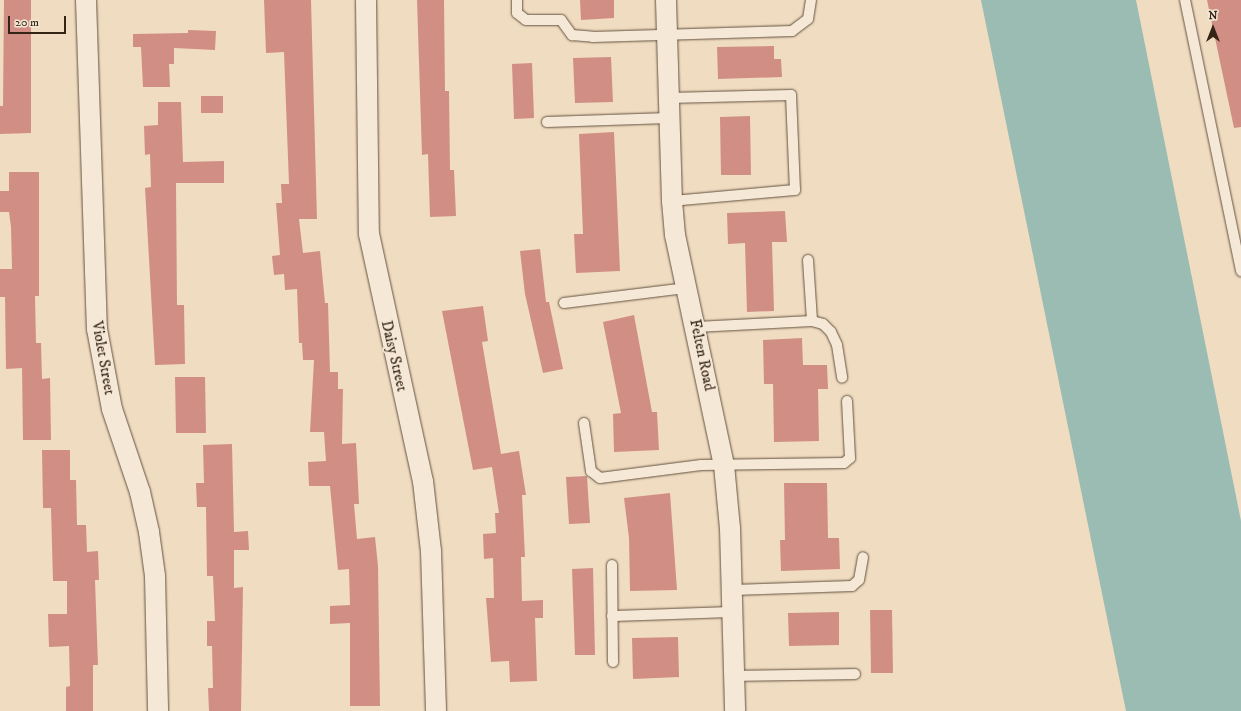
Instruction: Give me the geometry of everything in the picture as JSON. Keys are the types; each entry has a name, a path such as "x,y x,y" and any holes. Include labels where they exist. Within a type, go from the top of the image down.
{"street":[{"name":"Violet Street","path":"86,0 97,329 112,409 140,492 149,532 155,576 158,711"},
{"name":"Daisy Street","path":"366,0 369,234 423,481 432,551 436,711"},
{"name":"Felten Road","path":"666,0 668,118 672,201 687,288 724,465 733,590 735,711"}],"lane":[{"path":"517,0 517,13 526,20 561,20 572,35 666,35 792,31 808,19 811,0"},
{"path":"1185,0 1241,271"},
{"path":"668,98 791,96 795,190 672,201"},
{"path":"547,122 668,118"},
{"path":"808,260 812,321"},
{"path":"564,303 687,288"},
{"path":"696,327 812,321 831,332 837,345 842,378"},
{"path":"584,424 591,471 600,478 724,465 848,461 847,401"},
{"path":"733,590 852,586 859,580 863,557"},
{"path":"612,565 612,662"},
{"path":"612,616 733,612"},
{"path":"734,676 855,674"}],"water":[{"path":"981,0 1136,0 1241,521 1241,711 1126,711"}],"building":[{"path":"4,0 31,0 31,133 0,134 0,106 3,106"},
{"path":"264,0 311,0 317,219 299,219 303,253 320,251 325,303 328,303 330,372 338,372 338,389 343,389 342,444 356,443 359,504 354,504 357,539 375,537 378,566 380,706 350,706 350,623 330,624 330,606 350,605 349,569 338,570 330,486 309,486 308,462 326,461 324,432 310,432 314,360 303,360 302,343 299,343 297,289 285,290 284,274 274,275 272,256 280,255 276,203 282,203 281,184 289,184 284,52 266,53"},
{"path":"417,0 444,0 445,91 449,91 450,170 454,170 456,216 430,217 428,154 422,155"},
{"path":"580,0 614,0 614,18 581,20"},
{"path":"1207,0 1241,0 1241,127 1234,128"},
{"path":"188,30 216,31 215,50 174,48 174,64 169,64 170,87 143,87 141,47 133,47 133,34 188,33"},
{"path":"774,46 774,59 781,59 782,77 718,79 717,47"},
{"path":"611,57 613,102 575,103 573,58"},
{"path":"532,63 534,118 514,119 512,64"},
{"path":"201,96 223,96 223,113 201,113"},
{"path":"158,102 181,102 183,162 224,161 224,183 176,183 177,305 184,305 185,364 155,365 145,188 151,187 150,154 145,155 144,126 158,125"},
{"path":"750,116 751,175 721,175 720,117"},
{"path":"614,132 620,271 576,273 574,234 583,234 579,134"},
{"path":"9,172 39,172 39,296 35,296 36,343 41,343 42,379 50,378 51,440 23,440 22,368 6,369 5,297 0,297 0,269 12,269 11,227 9,212 0,212 0,191 9,191"},
{"path":"785,211 787,242 772,242 774,311 747,312 745,243 728,244 727,213"},
{"path":"540,249 546,302 549,302 563,369 543,373 525,294 520,251"},
{"path":"483,306 488,341 482,342 501,454 519,451 526,495 522,495 525,557 521,557 522,601 543,600 543,618 535,618 537,681 510,682 509,661 491,662 486,598 494,598 493,558 484,559 483,534 496,533 495,513 499,513 492,467 473,470 442,311"},
{"path":"634,315 652,412 657,412 659,450 614,452 613,414 621,413 603,322"},
{"path":"802,338 803,365 827,365 828,389 818,389 819,441 774,442 773,384 764,384 763,340"},
{"path":"175,377 205,377 206,433 176,433"},
{"path":"232,444 234,532 248,531 249,550 234,550 234,588 243,587 241,711 209,711 208,688 213,688 212,646 207,646 207,621 215,621 213,576 207,576 206,507 197,507 196,483 204,483 203,445"},
{"path":"42,450 70,450 70,480 76,480 77,525 86,525 87,552 98,551 99,580 95,580 98,665 93,665 93,711 66,711 66,687 70,686 69,646 49,647 48,614 67,614 67,581 53,581 51,508 43,508"},
{"path":"587,476 590,523 569,524 566,477"},
{"path":"784,483 827,483 828,538 839,538 840,569 781,571 780,540 785,540"},
{"path":"670,493 677,590 630,591 629,538 624,498"},
{"path":"593,568 595,655 575,655 572,569"},
{"path":"870,610 892,610 893,673 871,673"},
{"path":"839,612 839,645 789,646 788,613"},
{"path":"678,637 679,677 633,679 632,638"}]}
